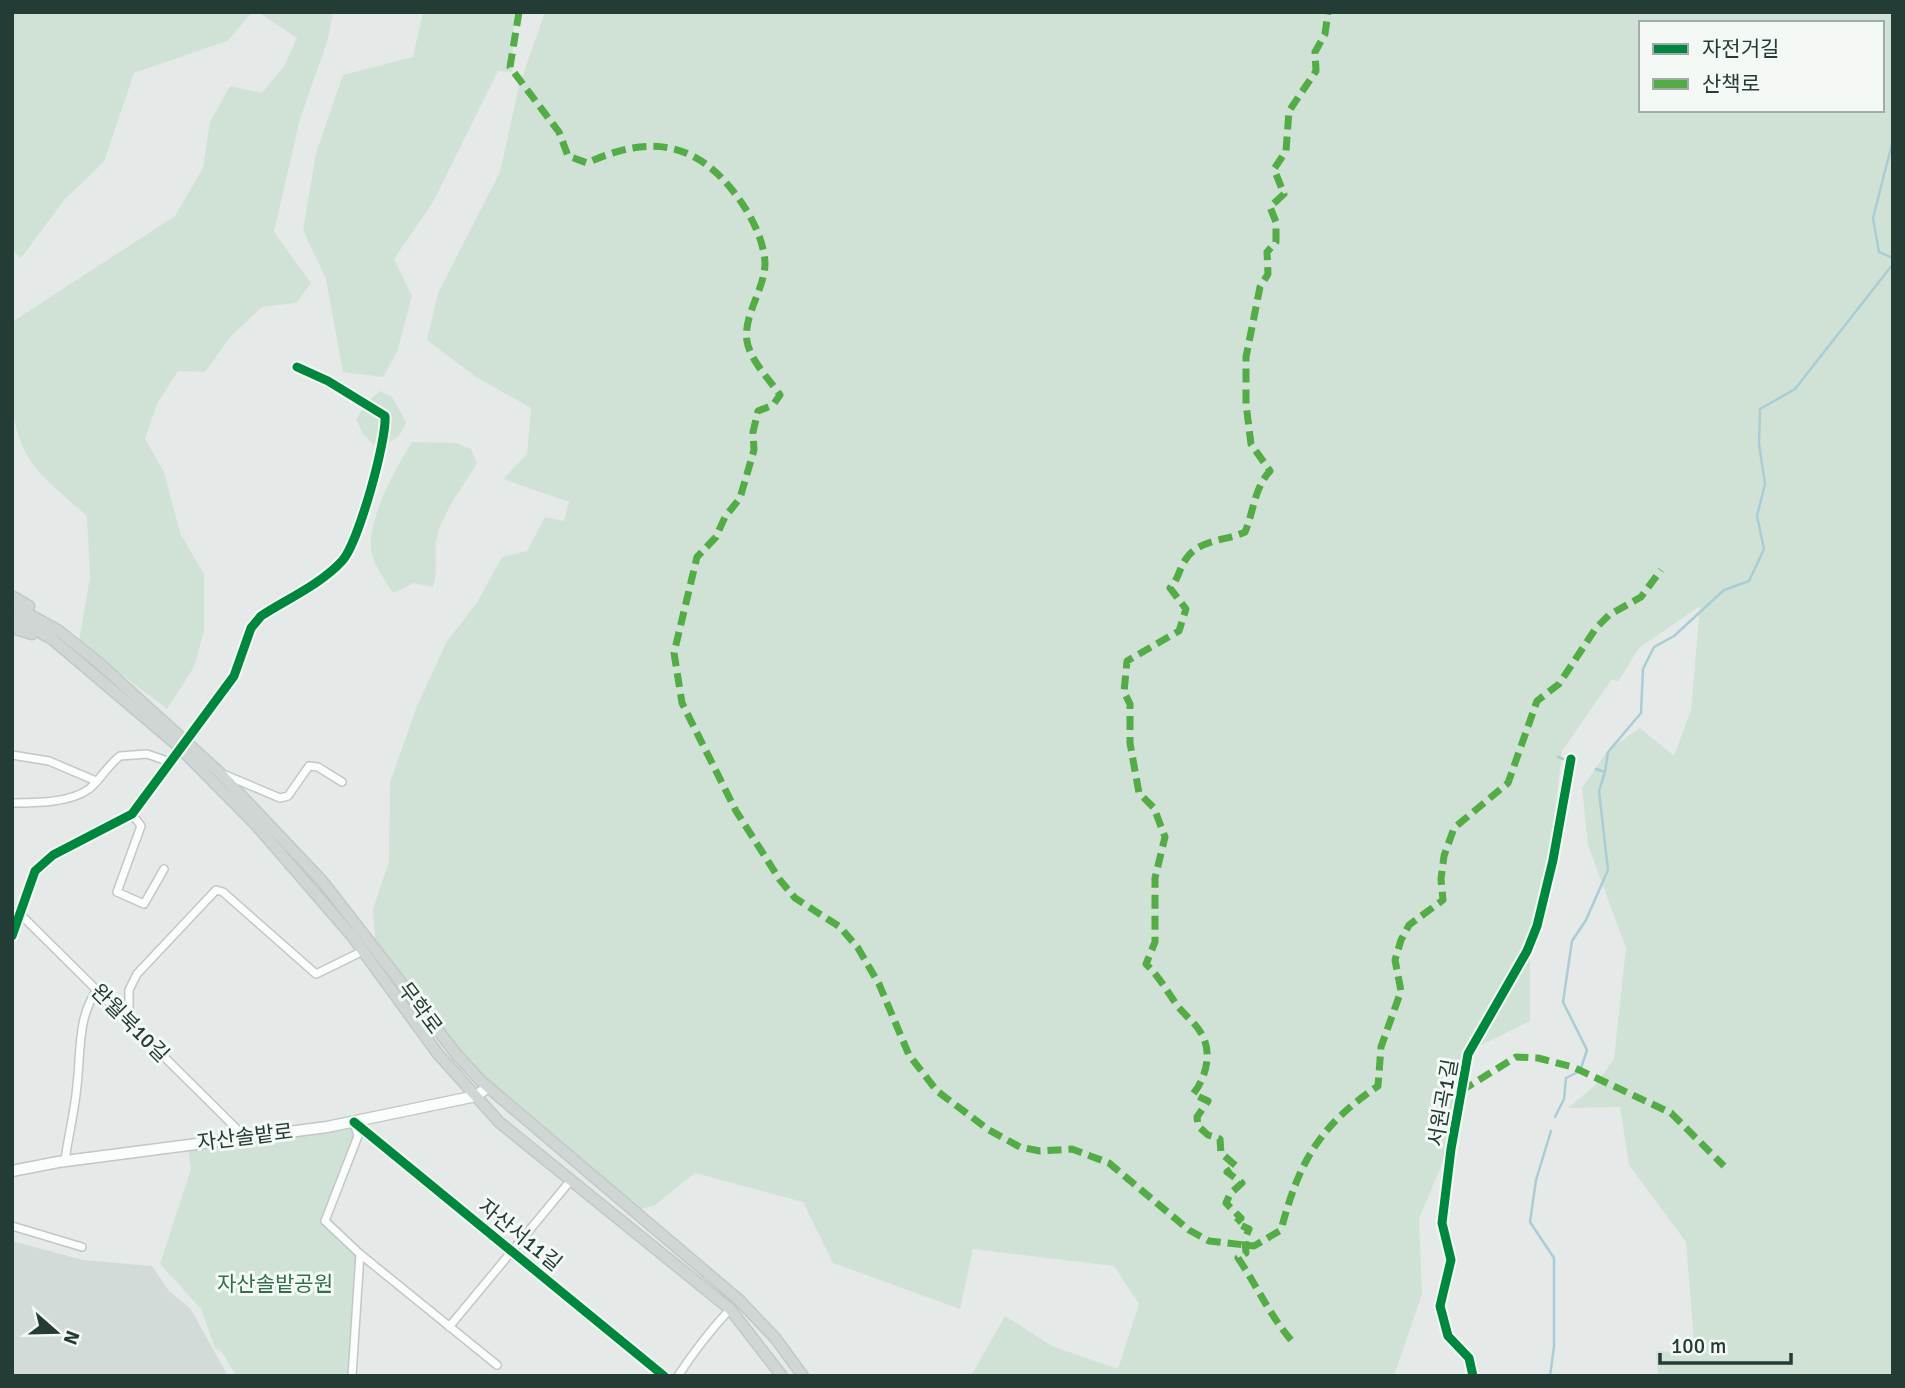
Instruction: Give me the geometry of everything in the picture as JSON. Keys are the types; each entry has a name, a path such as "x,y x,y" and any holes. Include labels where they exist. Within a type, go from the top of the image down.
{"main road":[{"name":"무학로","path":"12,596 33,609 51,627"},
{"name":"무학로","path":"12,605 51,627 99,663 185,745 363,951 438,1054 499,1122 730,1309 782,1376"},
{"name":"무학로","path":"12,617 52,639 219,772 323,882 457,1055 488,1087 739,1300 776,1339 803,1376"},
{"name":"무학로","path":"12,628 52,639"},
{"path":"476,1096 488,1087"},
{"name":"자산솔밭로","path":"12,1171 65,1161 354,1122 476,1096"}],"street":[{"path":"12,936 16,913 31,879 44,862 132,814 234,676 251,628 261,616 344,559 379,461 386,429 385,416 328,381 297,367"},
{"path":"12,803 60,800 77,795 96,781 120,756 147,754 170,762"},
{"path":"12,755 49,761 96,781"},
{"name":"서원곡1길","path":"1473,1376 1469,1358 1448,1336 1440,1306 1451,1260 1442,1223 1451,1149 1468,1054 1527,951 1537,926 1553,860 1571,759"},
{"path":"219,772 280,798 288,796 309,766 314,765 342,782"},
{"path":"132,814 141,826 117,892 144,904 164,869"},
{"path":"129,1022 129,990 137,974 216,890 223,892 316,974 363,951"},
{"name":"완월북10길","path":"16,913 245,1137"},
{"path":"65,1161 78,1082 79,1045 89,1001 97,990"},
{"path":"354,1122 358,1136 325,1221 360,1254 497,1366"},
{"name":"자산서11길","path":"354,1122 664,1376"},
{"path":"449,1327 571,1180"},
{"path":"12,1226 82,1247"},
{"path":"352,1376 360,1254"},
{"path":"678,1376 694,1356 697,1344 730,1309"}],"shaded area":[{"path":"12,1241 83,1260 152,1266 169,1291 190,1308 228,1376 12,1376"}],"green space":[{"path":"12,12 253,12 227,41 134,73 104,162 65,199 21,258 12,250"},
{"path":"258,12 333,12 328,39 300,119 274,232 311,283 296,303 262,307 231,336 205,372 178,371 157,404 145,439 164,472 180,533 204,574 204,631 194,667 167,709 79,642 90,577 87,516 36,468 18,435 12,398 12,322 175,216 203,168 210,122 230,86 262,93 284,66 297,38"},
{"path":"423,12 514,12 512,72 498,71 433,202 394,259 412,296 397,352 383,377 343,372 326,279 303,230 316,153 343,75 413,57"},
{"path":"545,12 1893,12 1893,1376 1658,1376 1656,1351 1695,1354 1686,1242 1629,1165 1620,1107 1568,1108 1594,1086 1614,1059 1626,948 1588,845 1582,788 1608,750 1640,728 1674,756 1691,710 1700,606 1639,648 1618,682 1612,679 1562,751 1552,839 1530,937 1530,1021 1467,1052 1445,1157 1419,1219 1422,1294 1394,1376 971,1376 1005,1316 1052,1346 1118,1369 1139,1304 1114,1266 973,1249 960,1309 833,1263 803,1202 695,1173 654,1206 639,1209 446,1048 403,1000 376,953 373,909 389,862 390,782 417,706 447,641 476,604 502,557 527,551 545,517 564,521 569,502 503,479 527,454 531,408 476,377 427,340 438,293 500,172 519,86"},
{"path":"380,391 392,397 406,422 395,439 376,447 363,434 356,419 367,402"},
{"path":"412,442 456,443 471,449 477,463 440,527 436,543 436,574 433,587 414,583 393,593 374,561 371,536 384,493"},
{"name":"자산솔밭공원","path":"353,1127 356,1136 322,1221 356,1254 348,1376 236,1376 222,1352 215,1348 201,1309 160,1264 191,1169 188,1149"}],"waterway":[{"path":"1893,140 1873,218 1879,252 1893,258"},
{"path":"1605,772 1608,752 1641,713 1643,669 1654,647 1674,636 1724,590 1749,581 1764,549 1757,516 1765,484 1759,444 1760,409 1795,389 1893,264"},
{"path":"1558,757 1563,759"},
{"path":"1555,1117 1564,1099 1566,1078 1580,1071 1587,1050 1563,1002 1572,941 1586,920 1608,870 1599,791 1605,772 1596,769"},
{"path":"1550,1376 1554,1347 1554,1258 1530,1222 1536,1180 1551,1131"}],"marked path":[{"path":"519,12 510,67 559,132 568,156 587,163 632,148 652,146 690,154 707,165 739,199 760,238 765,263 764,273 748,322 747,341 756,362 780,395 773,405 758,411 753,432 754,450 740,498 725,517 716,537 697,557 674,653 682,703 736,811 780,880 795,898 840,927 858,948 879,984 909,1055 937,1091 989,1130 1020,1147 1040,1151 1072,1149 1109,1163 1189,1230 1209,1241 1254,1246 1281,1230 1295,1184 1314,1148 1340,1116 1378,1086 1381,1047 1401,991 1395,960 1409,925 1443,900 1441,879 1444,856 1454,828 1508,783 1537,701 1559,684 1596,628 1609,615 1641,597 1661,570"},
{"path":"1291,1340 1238,1258 1246,1253 1245,1239 1249,1229 1236,1223 1241,1218 1226,1203 1230,1194 1242,1183 1227,1172 1236,1166 1221,1153 1220,1139 1208,1135 1198,1126 1197,1117 1208,1101 1193,1094 1206,1065 1205,1040 1146,964 1155,942 1155,878 1165,837 1154,808 1139,793 1130,743 1130,704 1124,692 1127,661 1179,631 1186,609 1170,588 1184,562 1191,552 1198,548 1245,532 1257,492 1270,471 1251,444 1246,404 1246,357 1260,287 1268,274 1267,252 1276,242 1276,222 1270,207 1284,194 1274,169 1286,151 1289,111 1316,71 1315,52 1325,34 1328,12"},
{"path":"1461,1091 1516,1057 1538,1058 1573,1067 1671,1113 1724,1166"}],"cycle path":[{"path":"12,936 35,871 53,855 132,814 234,676 251,628 261,616 324,577 349,551 370,491 385,416 328,381 297,367"},
{"path":"1473,1376 1469,1358 1448,1336 1440,1306 1451,1260 1442,1223 1451,1149 1468,1054 1527,951 1537,926 1553,860 1571,759"},
{"path":"354,1122 664,1376"}]}
